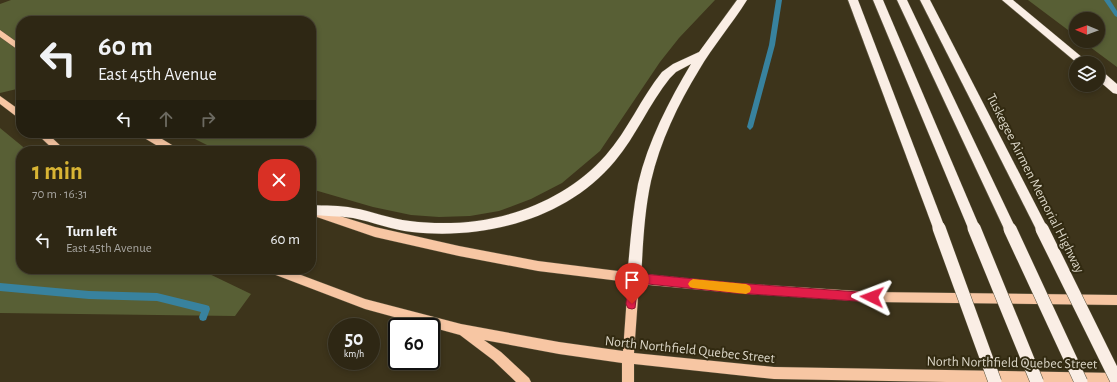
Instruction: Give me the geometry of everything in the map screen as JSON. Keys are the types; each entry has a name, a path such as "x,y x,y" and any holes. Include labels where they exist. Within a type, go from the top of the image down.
{"highway":[{"path":"634,278 637,230 648,170 658,140 673,108 704,54 725,27 742,0"},
{"path":"853,0 995,382"},
{"path":"878,0 1037,382"},
{"path":"902,0 1081,382"},
{"name":"Tuskegee Airmen Memorial Highway","path":"925,0 1117,380"},
{"path":"1007,0 1075,56"},
{"path":"316,211 353,213 414,228 449,229 491,225 532,213 547,206 587,182 608,162 668,73 704,54"},
{"path":"1105,80 1117,90"}],"main road":[{"path":"0,33 16,45"},
{"path":"0,99 16,112"},
{"path":"47,138 56,146"},
{"path":"152,138 166,146"},
{"path":"316,213 375,232 459,252 538,266 634,278 735,288 872,297 924,299 1117,300"},
{"name":"North Northfield Quebec Street","path":"285,274 365,304 461,330 559,348 628,358 774,373 1117,380"},
{"path":"628,382 628,358 634,278"},
{"path":"461,330 498,356 525,382"}],"green space":[{"path":"11,0 715,0 679,38 660,62 600,151 562,183 531,199 499,211 470,216 439,217 411,215 373,207 316,190 316,146 209,146 193,138 316,138 316,16 16,16 16,89 0,93 0,4"},
{"path":"1028,0 1117,0 1117,67 1105,58 1105,56 1102,56 1091,48 1105,48 1105,12 1069,12 1069,31"},
{"path":"0,128 22,146 16,146 16,274 209,274 251,294 235,316 0,313"}],"waterway":[{"path":"750,127 772,45 779,0"},
{"path":"1107,0 1117,15"},
{"path":"0,287 89,295 157,297 206,309 203,317"}],"slow traffic":[{"path":"693,284 746,289"}],"route":[{"path":"632,304 634,278 735,288 872,297"}]}
